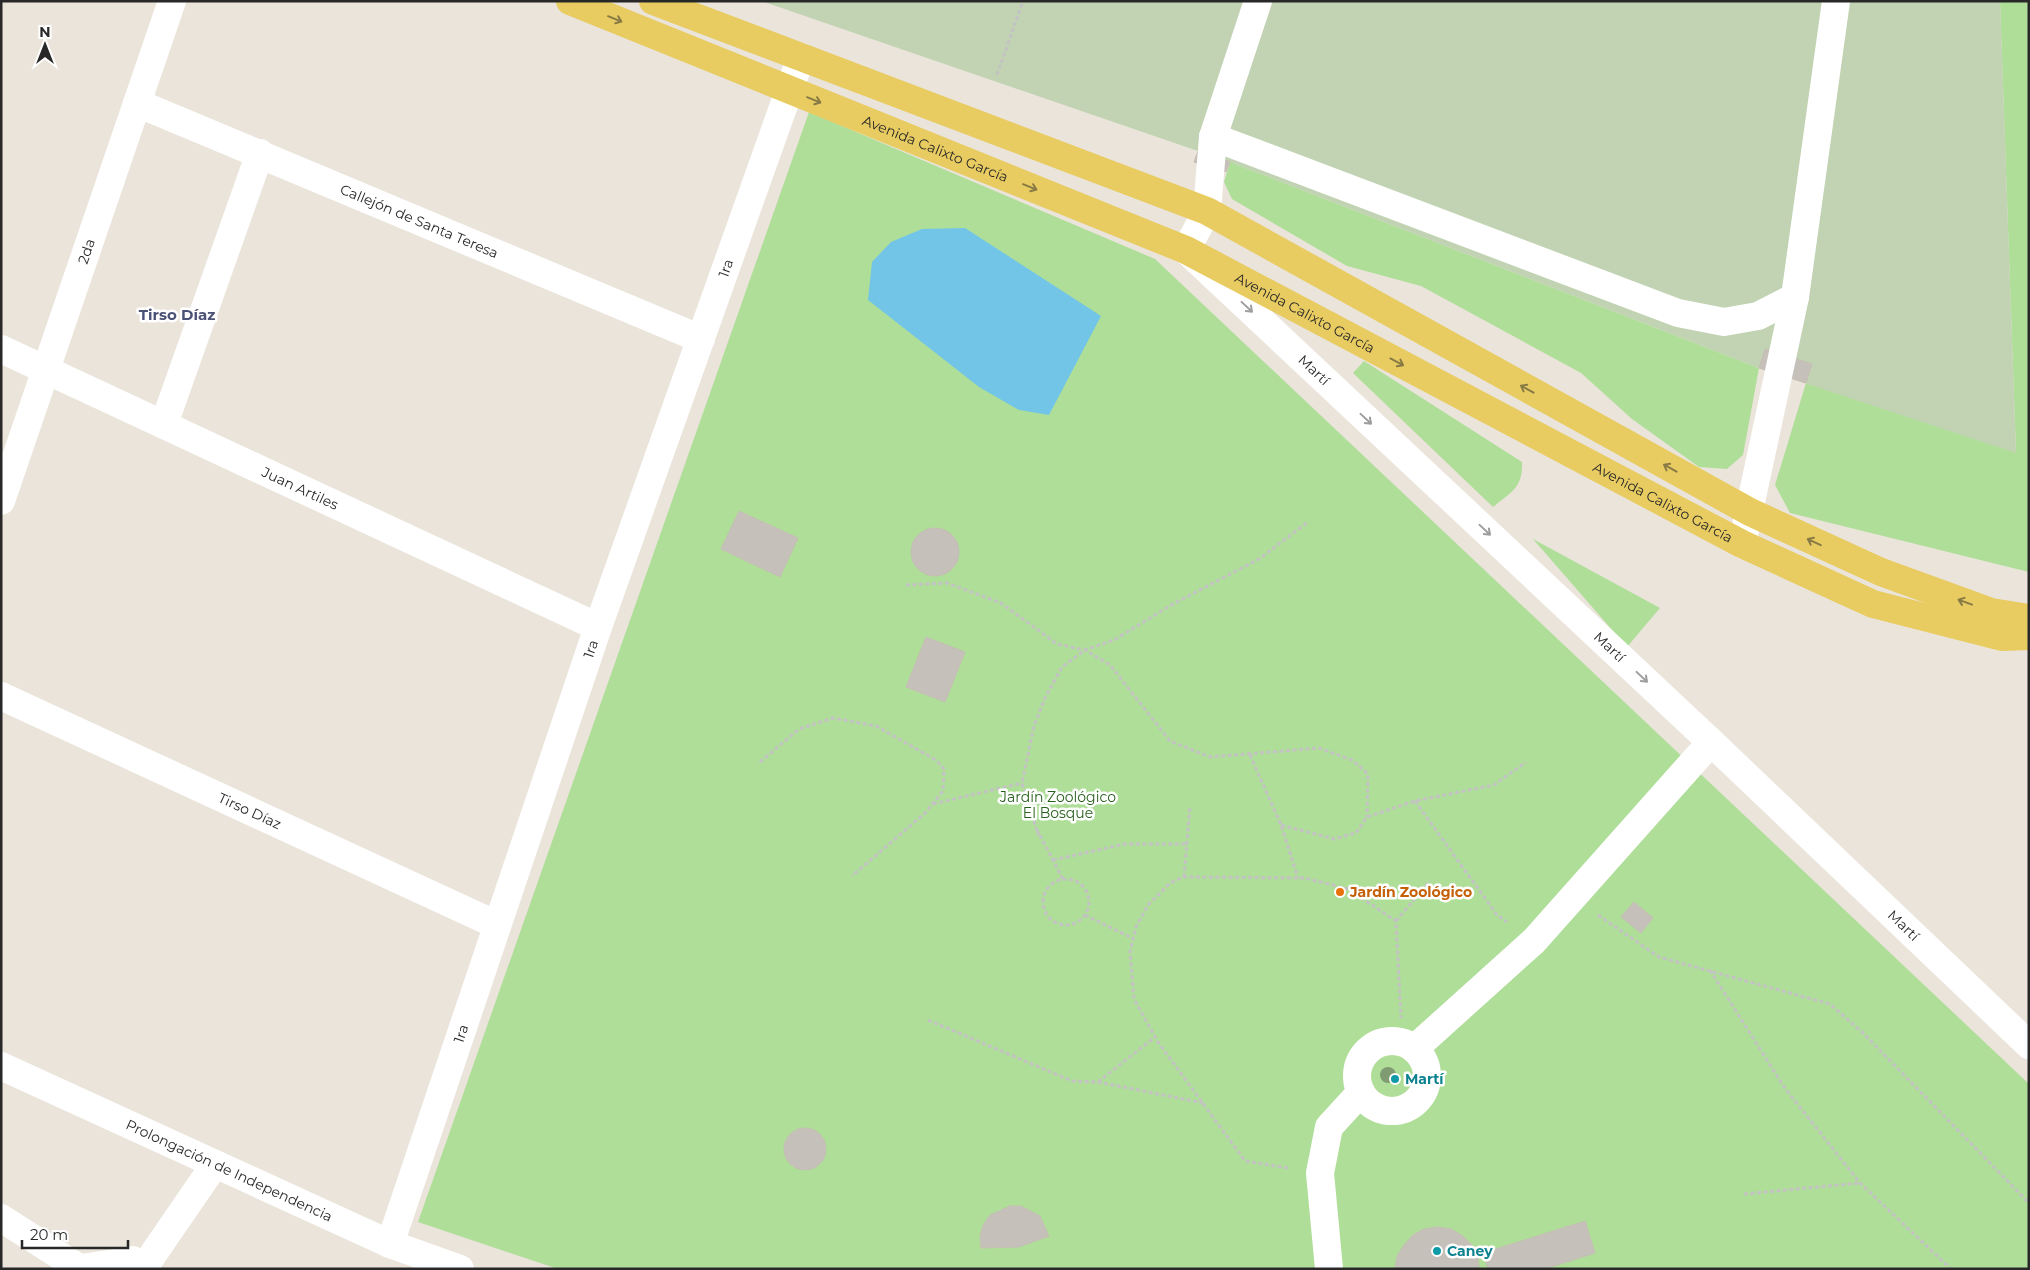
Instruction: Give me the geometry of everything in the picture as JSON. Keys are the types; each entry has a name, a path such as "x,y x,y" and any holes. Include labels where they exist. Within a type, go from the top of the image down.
{"main road":[{"name":"Avenida Calixto García","path":"570,1 1186,250 1742,544 1873,604 2002,637 2029,636"},
{"path":"652,1 1207,211 1750,512 1881,572 1991,612 2029,618"}],"street":[{"name":"2da","path":"1,501 172,1"},
{"path":"1186,250 1207,211 1213,137 1258,1"},
{"path":"1742,544 1795,298 1836,1"},
{"name":"1ra","path":"390,1244 598,627 801,57"},
{"name":"Callejón de Santa Teresa","path":"137,103 701,339"},
{"path":"1213,137 1678,313 1724,322 1758,316 1795,298"},
{"path":"164,424 260,154"},
{"name":"Martí","path":"1186,250 1712,742 2029,1045"},
{"name":"Juan Artiles","path":"1,350 598,627"},
{"path":"1991,612 2029,607"},
{"name":"Tirso Díaz","path":"1,696 497,925"},
{"path":"1408,1046 1534,941 1712,742"},
{"path":"1385,1043 1408,1046 1421,1057 1426,1068 1427,1078 1419,1099 1405,1108 1388,1111 1378,1108 1361,1092 1358,1082 1358,1070 1362,1059 1369,1050 1385,1043"},
{"name":"Prolongación de Independencia","path":"1,1066 390,1244 421,1262 460,1269"},
{"path":"1329,1269 1320,1173 1329,1126 1361,1092"},
{"path":"1,1218 82,1268 133,1260 144,1268 215,1164"}],"path":[{"path":"997,75 1023,1"},
{"path":"1063,879 1038,832 1038,834 1022,782 1034,726 1045,698 1062,668 1085,650 1114,640 1173,604 1259,559 1308,522"},
{"path":"906,585 947,583 956,586 1001,603 1057,644 1085,650 1110,665 1170,741 1210,757 1319,748 1352,760 1368,774 1367,817 1356,833 1334,839 1281,825"},
{"path":"760,762 799,729 833,718 876,726 936,760 944,769 943,791 933,804 852,876"},
{"path":"1250,755 1281,825 1298,878"},
{"path":"1367,817 1415,801 1494,785 1526,762"},
{"path":"933,804 1022,782"},
{"path":"1415,801 1498,915 1534,941"},
{"path":"1184,877 1190,806"},
{"path":"1053,860 1126,844 1186,844"},
{"path":"1320,1173 1245,1161 1154,1037 1134,999 1130,952 1136,927 1148,905 1170,883 1184,877 1298,878 1348,889 1396,921"},
{"path":"1063,879 1071,879 1084,886 1090,900 1085,915 1074,924 1066,925 1052,920 1044,908 1045,892 1055,881 1063,879"},
{"path":"1408,1046 1396,921 1430,881"},
{"path":"1573,898 1659,957 1830,1004 1863,1033 2029,1203"},
{"path":"1085,915 1134,939"},
{"path":"1709,970 1784,1087 1860,1183 1951,1269"},
{"path":"928,1020 1072,1081 1098,1082 1203,1104"},
{"path":"1098,1082 1154,1037"},
{"path":"1744,1194 1860,1183"}],"green space":[{"path":"761,1 2000,1 2016,453 1759,368 1230,162"},
{"path":"2000,1 2029,1 2029,572 1790,513 1775,485 1806,383 2016,452"},
{"name":"Jardín Zoológico El Bosque","path":"809,112 1155,259 2029,1084 2029,1269 558,1269 418,1222"},
{"path":"1230,162 1759,368 1743,455 1727,469 1699,467 1632,419 1581,373 1421,286 1347,266 1232,199 1224,182"},
{"path":"1364,361 1522,462 1522,471 1515,489 1493,507 1353,373"},
{"path":"1533,539 1660,608 1627,647"}],"water":[{"path":"965,228 1101,316 1049,415 1019,410 979,387 868,300 872,262 891,242 922,229"}],"building":[{"path":"1198,151 1230,162 1226,172 1194,162"},
{"path":"1765,349 1812,364 1806,383 1759,368"},
{"path":"739,511 798,538 780,577 721,549"},
{"path":"930,528 940,528 952,535 959,547 959,557 952,569 940,576 930,576 922,572 915,565 911,557 911,547 915,539 922,532"},
{"path":"926,637 965,652 945,702 906,687"},
{"path":"1634,902 1653,918 1641,933 1621,917"},
{"path":"809,1128 817,1131 823,1137 826,1149 823,1161 817,1167 801,1170 793,1167 787,1161 784,1145 787,1137 793,1131"},
{"path":"1010,1206 1021,1206 1040,1216 1049,1236 1019,1247 981,1248 980,1236 983,1225 990,1215"},
{"path":"1585,1221 1595,1253 1545,1269 1488,1269 1483,1253"},
{"name":"Caney","path":"1438,1227 1451,1229 1463,1236 1472,1245 1478,1258 1479,1269 1395,1269 1397,1256 1413,1235 1424,1229"}],"place":[{"name":"Jardín Zoológico","path":"1340,892"},
{"name":"Martí","path":"1395,1079"},
{"name":"Caney","path":"1437,1251"}],"district":[{"name":"Tirso Díaz","path":"177,315"}]}
